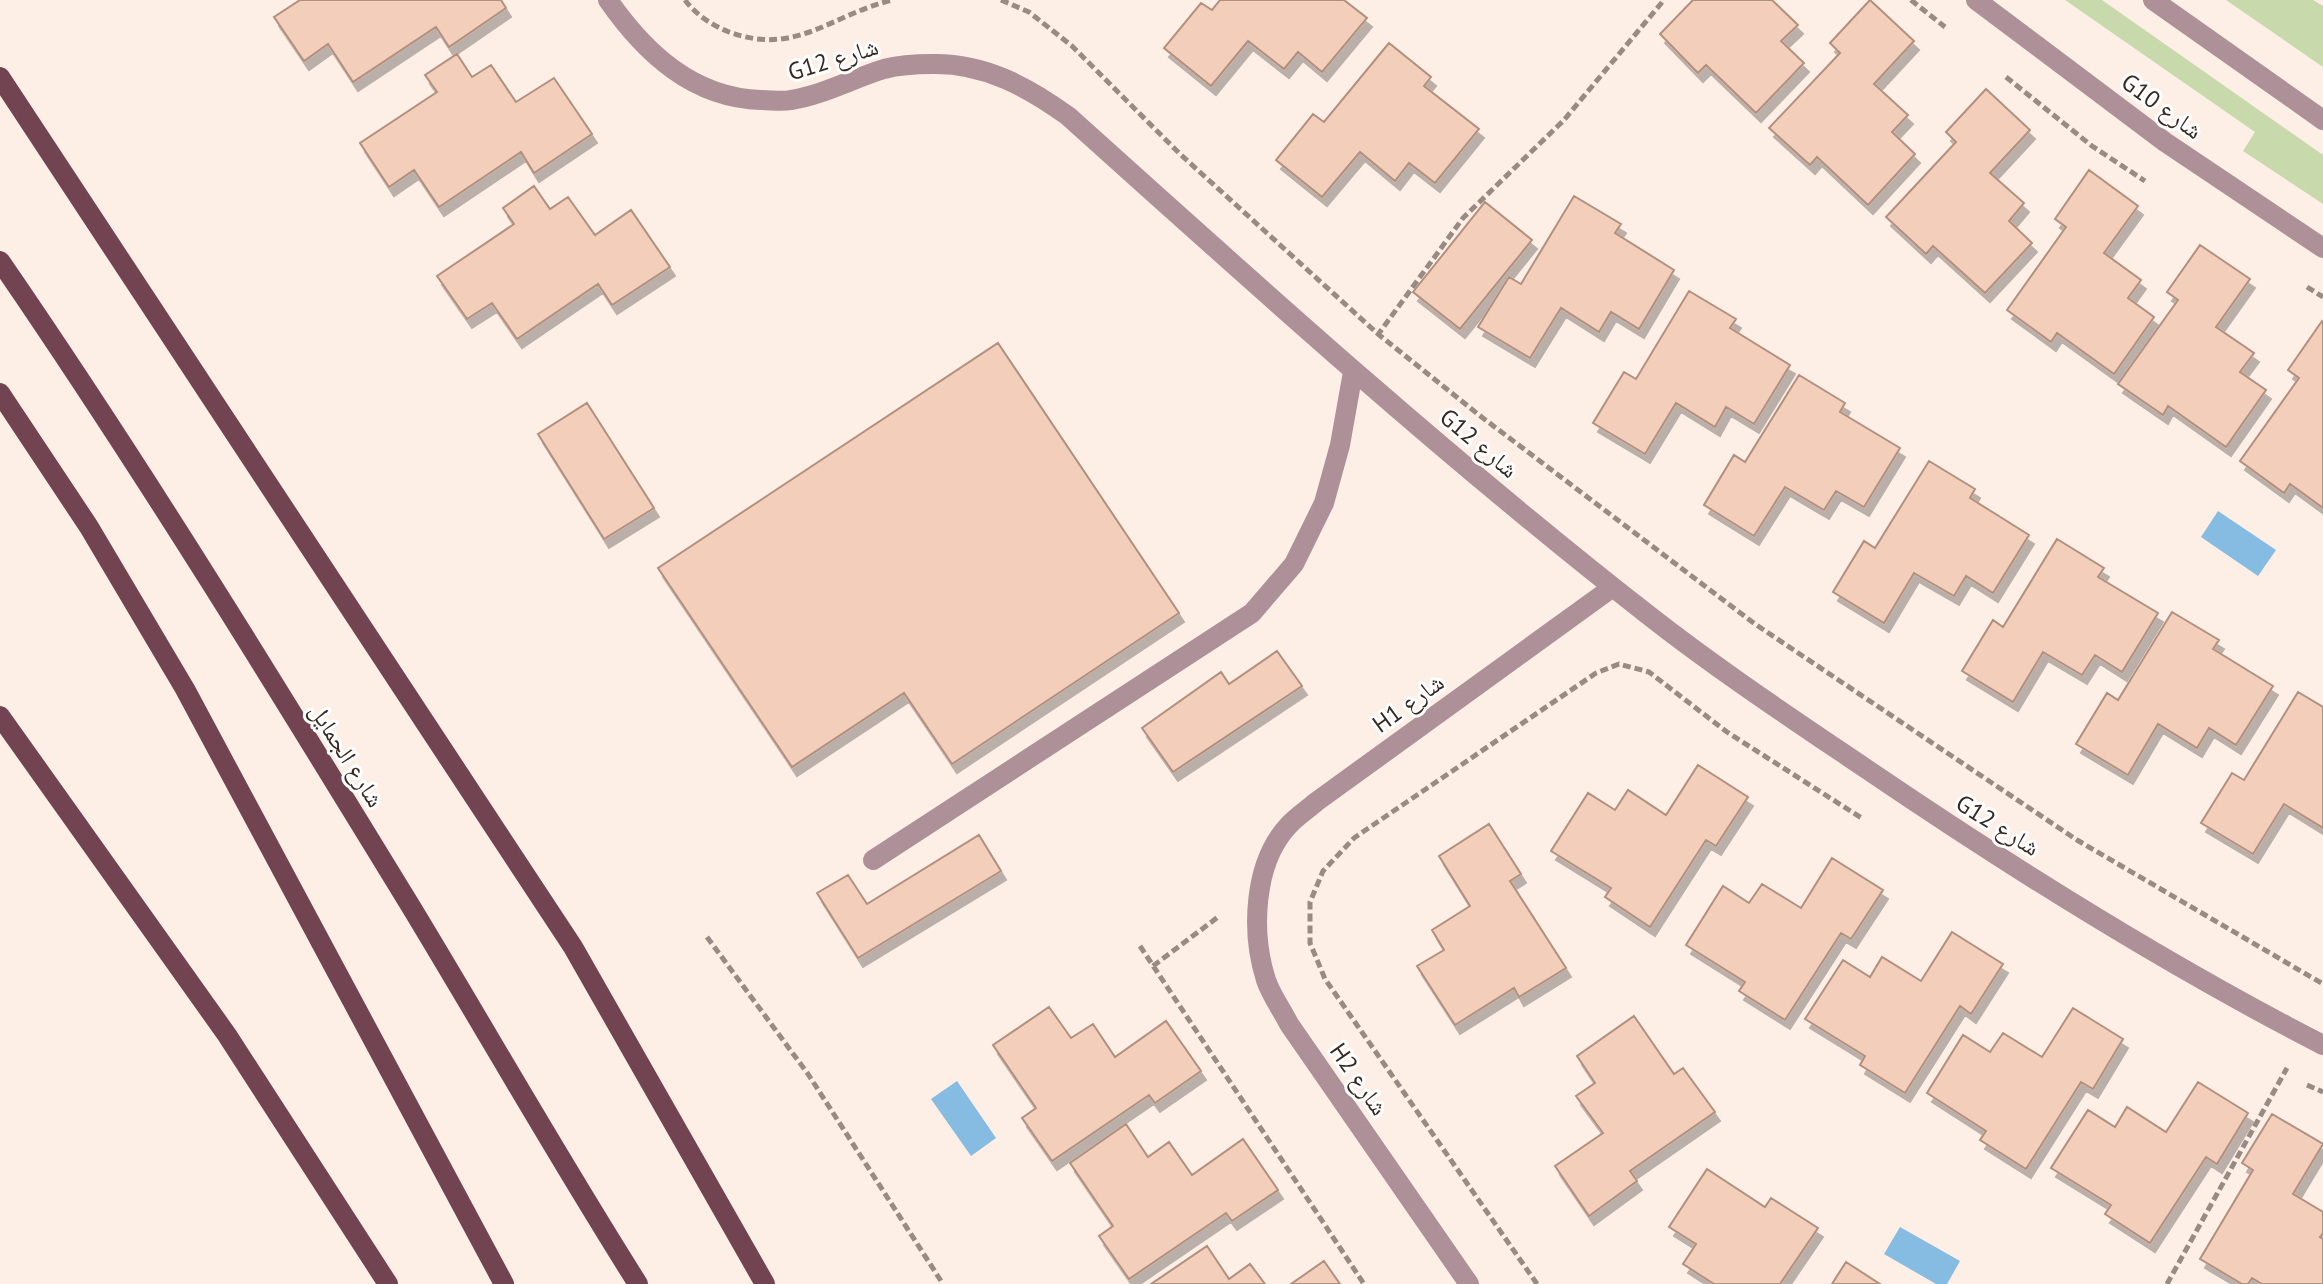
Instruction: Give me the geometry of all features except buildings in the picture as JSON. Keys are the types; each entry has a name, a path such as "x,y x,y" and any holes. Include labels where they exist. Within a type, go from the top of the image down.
{"main road":[{"path":"0,77 573,947 765,1284"},
{"name":"شارع الجمايل","path":"0,261 137,465 202,569 414,912 575,1186 638,1284"},
{"path":"0,393 89,527 185,689 504,1284"},
{"path":"0,716 227,1035 388,1284"}],"street":[{"name":"G12 شارع","path":"608,0 634,35 665,65 703,88 746,99 790,101 888,68 936,64 985,71 1030,89 1068,116 1353,372 1613,587 1752,691 1948,825 2127,935 2314,1041"},
{"name":"G10 شارع","path":"1976,0 2165,142 2323,248"},
{"path":"2153,0 2323,120"},
{"path":"873,860 1252,613 1294,564 1324,503 1340,445 1353,372"},
{"name":"H1 شارع","path":"1261,885 1271,853 1287,828 1316,802 1613,587"},
{"name":"H2 شارع","path":"1261,885 1257,933 1266,981 1289,1024 1469,1284"}],"path":[{"path":"685,0 718,27 745,38 767,41 791,39 867,6 893,0"},
{"path":"1001,0 1029,12 1072,46 1180,154 1378,334 1479,415 1755,624 2077,840 2323,984"},
{"path":"1353,372 1463,218 1564,120 1664,0"},
{"path":"1537,1284 1325,979 1310,943 1310,902 1323,871 1354,838 1596,673 1619,664 1649,672 1727,732 1873,825"},
{"path":"707,937 808,1074 943,1284"},
{"path":"1140,946 1364,1284"},
{"path":"2167,1284 2284,1074 2314,1041"},
{"path":"2271,1066 2323,1092"}],"green space":[{"path":"2065,0 2102,0 2323,155 2323,204 2243,151 2255,132"},
{"path":"2226,0 2313,0 2323,6 2323,67"}],"water":[{"path":"2218,511 2276,550 2258,576 2201,537"},
{"path":"957,1081 996,1138 971,1156 931,1099"},
{"path":"1900,1227 1960,1261 1947,1284 1936,1284 1884,1254"}]}
